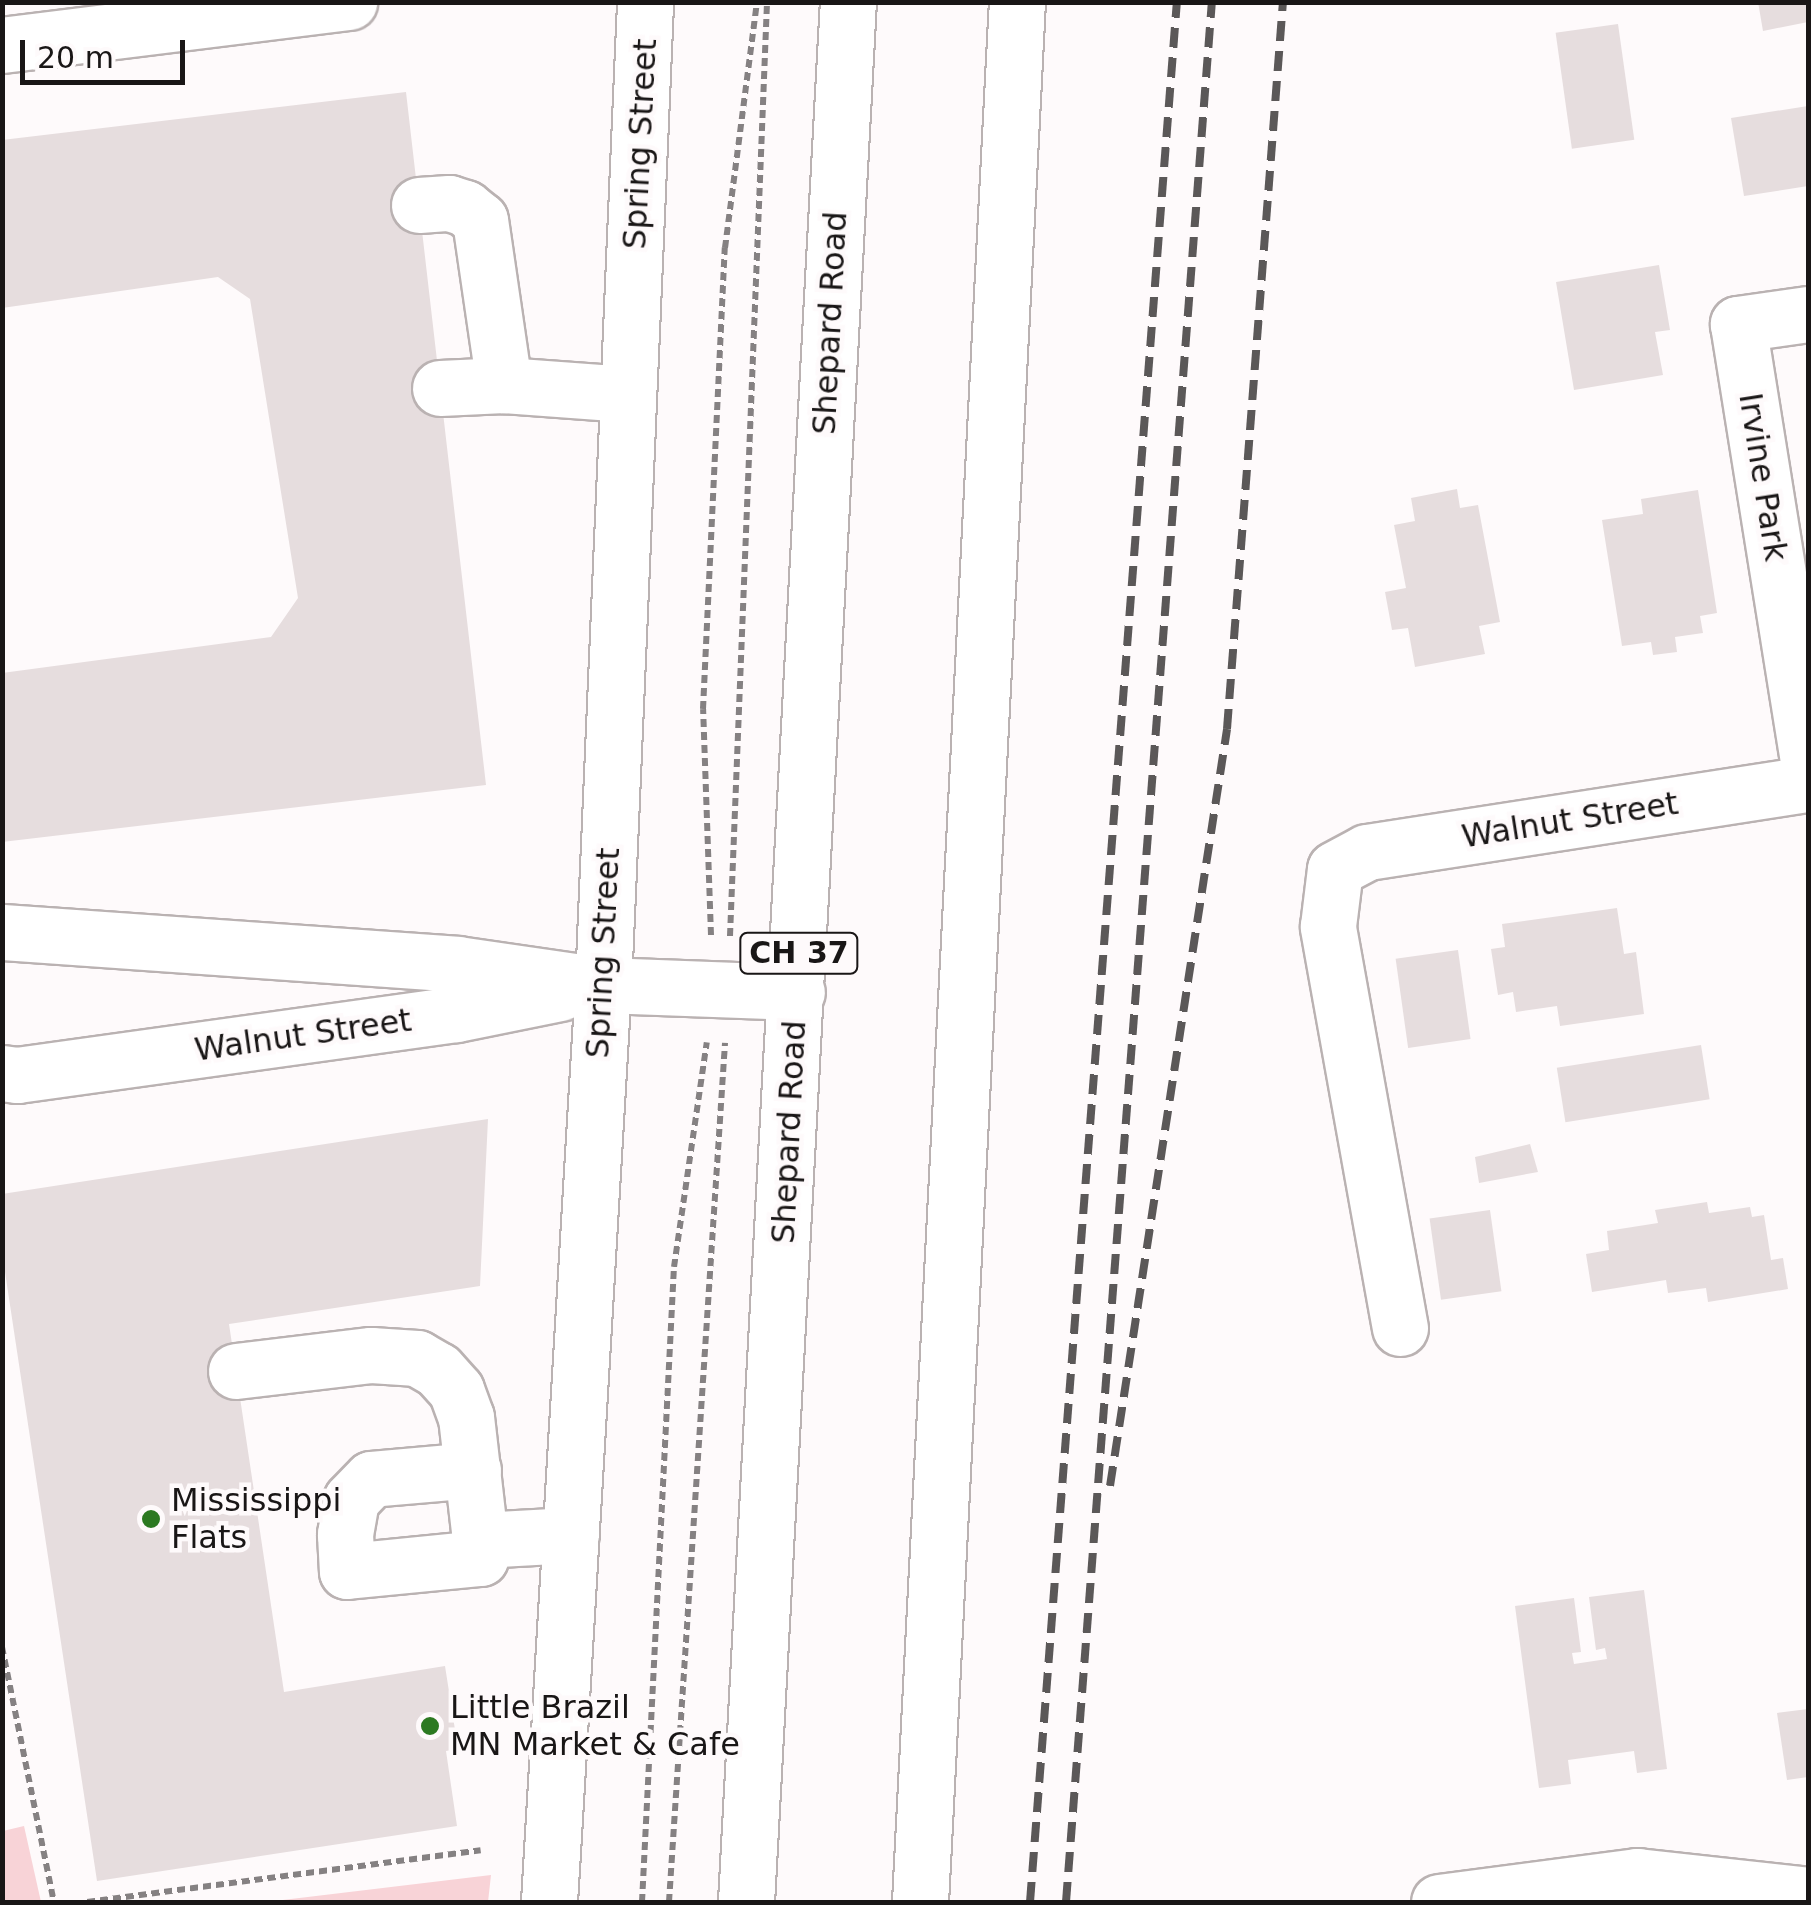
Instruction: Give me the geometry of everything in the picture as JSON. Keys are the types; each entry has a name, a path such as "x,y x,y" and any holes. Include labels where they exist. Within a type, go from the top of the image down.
{"main road":[{"path":"2,44 70,19 349,2"},
{"name":"Spring Street","path":"549,1902 602,985 645,2"},
{"name":"Shepard Road","path":"746,1902 848,2"},
{"path":"920,1902 1018,2"},
{"path":"419,205 466,208 480,220 504,384"},
{"name":"Irvine Park","path":"1808,314 1738,324 1808,761"},
{"path":"440,388 504,384 627,394"},
{"name":"Walnut Street","path":"1400,1328 1328,926 1336,869 1367,852 1808,784"},
{"name":"Walnut Street","path":"2,932 458,964 602,985 797,992"},
{"name":"Walnut Street","path":"2,1073 17,1076 456,1014 602,985"},
{"path":"236,1371 371,1355 417,1358 438,1370 456,1390 466,1417 473,1470 480,1540 480,1558 346,1572 345,1534 351,1500 371,1479 473,1470"},
{"path":"480,1540 571,1535"},
{"path":"1439,1902 1637,1876 1789,1892"}],"path":[{"path":"2,1647 54,1902"},
{"path":"87,1902 480,1850"}],"shaded area":[{"path":"24,1826 41,1902 3,1902 3,1831"},
{"path":"491,1875 488,1902 266,1902"}],"building":[{"path":"1758,2 1808,2 1808,22 1763,31"},
{"path":"1618,24 1634,140 1572,149 1556,33"},
{"path":"406,92 486,785 2,842 2,673 271,637 298,598 250,299 218,277 2,308 2,140"},
{"path":"1808,106 1808,186 1744,196 1731,118"},
{"path":"1659,265 1670,330 1655,332 1663,375 1574,390 1556,282"},
{"path":"1457,489 1460,508 1478,505 1500,622 1479,626 1485,654 1415,667 1408,628 1392,630 1385,592 1406,588 1394,525 1415,521 1411,498"},
{"path":"1698,490 1717,613 1700,616 1703,633 1675,637 1677,652 1653,655 1651,642 1622,646 1602,520 1643,514 1641,499"},
{"path":"1617,908 1624,954 1636,952 1644,1014 1560,1026 1557,1006 1516,1012 1513,992 1498,995 1491,949 1505,947 1502,924"},
{"path":"1458,950 1471,1039 1408,1048 1396,959"},
{"path":"1701,1045 1710,1099 1565,1122 1557,1068"},
{"name":"Mississippi Flats","path":"488,1119 480,1286 229,1324 284,1692 445,1666 458,1749 446,1751 457,1826 97,1881 2,1252 2,1194"},
{"path":"1530,1144 1538,1172 1479,1183 1475,1157"},
{"path":"1707,1202 1709,1213 1750,1207 1752,1217 1764,1215 1771,1260 1783,1258 1788,1289 1708,1302 1706,1288 1668,1293 1666,1280 1592,1292 1586,1254 1609,1250 1607,1231 1658,1223 1655,1210"},
{"path":"1490,1210 1501,1291 1441,1300 1430,1218"},
{"path":"1644,1590 1667,1769 1637,1773 1634,1751 1568,1760 1571,1784 1539,1788 1515,1606 1574,1598 1581,1652 1572,1653 1574,1664 1607,1659 1605,1648 1596,1650 1589,1597"},
{"path":"1808,1709 1808,1777 1787,1780 1777,1713"}],"railway":[{"path":"1030,1902 1177,2"},
{"path":"1066,1902 1212,2"},
{"path":"1110,1486 1227,729 1283,2"}],"place":[{"name":"Mississippi Flats","path":"151,1519"},
{"name":"Little Brazil MN Market & Cafe","path":"430,1726"}]}
